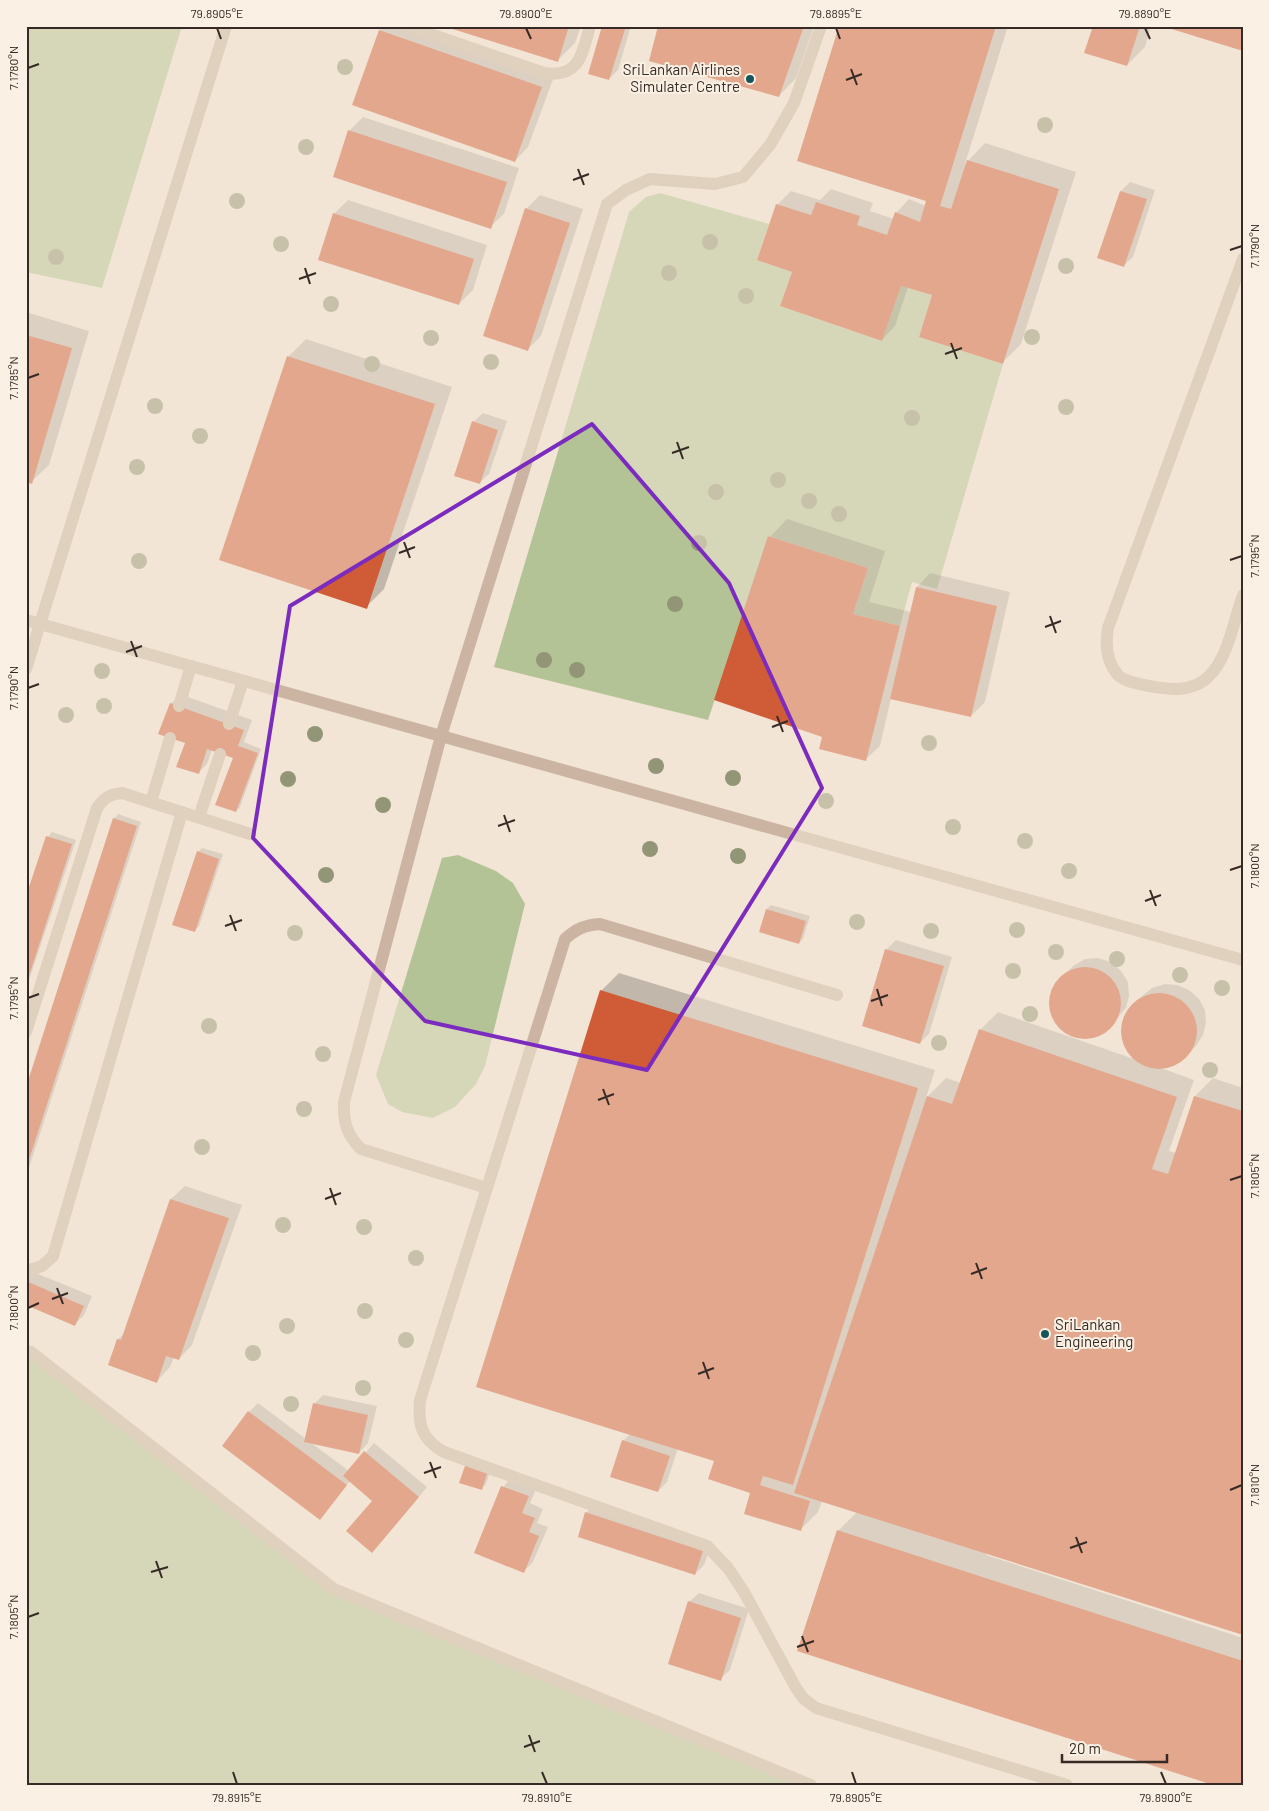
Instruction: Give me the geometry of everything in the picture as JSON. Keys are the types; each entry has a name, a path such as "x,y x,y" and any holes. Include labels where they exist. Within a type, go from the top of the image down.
{"lane":[{"path":"26,669 226,26"},
{"path":"407,26 544,73 555,75 565,73 580,60 590,26"},
{"path":"487,1188 361,1149 346,1130 344,1116 344,1102 442,736 607,204 626,190 650,179 714,184 743,177 770,145 794,103 821,26"},
{"path":"1243,259 1108,628 1106,641 1107,656 1112,667 1119,677 1141,684 1178,690 1195,685 1208,678 1220,664 1243,595"},
{"path":"26,620 1243,960"},
{"path":"179,706 191,666"},
{"path":"229,724 243,681"},
{"path":"151,802 170,738"},
{"path":"199,818 220,754"},
{"path":"26,1032 97,808 102,801 114,793 122,792 250,834"},
{"path":"26,1272 42,1266 52,1256 182,812"},
{"path":"836,995 600,924 590,924 580,928 565,939 420,1400 418,1419 423,1432 429,1440 444,1452 707,1546 728,1568 744,1592 796,1688 816,1708 1067,1785"},
{"path":"26,1351 31,1352 334,1589 811,1785"}],"highlighted area":[{"path":"592,424 729,583 822,788 647,1070 425,1021 253,838 290,606"}],"green space":[{"path":"26,26 182,26 102,288 26,272"},
{"path":"660,193 769,224 757,260 792,272 780,306 882,341 901,286 932,295 919,337 1003,364 937,589 912,582 900,626 853,614 868,568 769,536 708,720 494,667 629,212 646,197"},
{"path":"458,855 496,871 513,883 525,904 485,1066 476,1084 455,1107 433,1118 402,1112 388,1104 376,1075 442,858"},
{"path":"26,1351 334,1589 811,1785 26,1785"}],"building":[{"path":"443,26 569,26 558,62"},
{"path":"602,26 626,26 609,80 588,74"},
{"name":"SriLankan Airlines Simulater Centre","path":"658,26 804,26 779,97 649,61"},
{"path":"839,26 996,26 940,206 951,209 967,160 1059,189 1003,364 919,337 932,295 901,286 882,341 780,306 792,272 757,260 776,204 811,215 816,202 860,216 857,225 887,235 895,212 920,222 926,201 797,161"},
{"path":"1093,26 1140,26 1127,66 1084,53"},
{"path":"1243,26 1243,51 1165,27"},
{"path":"379,30 542,87 515,162 352,105"},
{"path":"348,130 507,182 491,229 333,177"},
{"path":"1120,191 1147,199 1124,267 1097,258"},
{"path":"525,208 570,223 528,351 483,336"},
{"path":"333,213 474,259 459,305 318,260"},
{"path":"26,335 72,348 32,484 26,482"},
{"path":"287,356 435,404 367,609 219,560"},
{"path":"472,421 498,430 480,484 454,476"},
{"path":"768,536 868,568 853,614 900,626 866,761 819,749 822,737 714,700"},
{"path":"916,587 997,606 971,717 890,699"},
{"path":"170,703 244,730 238,746 258,753 236,812 215,805 233,758 207,749 199,774 176,767 185,743 158,734"},
{"path":"113,818 137,826 26,1169 26,1087"},
{"path":"46,836 72,844 27,982 26,896"},
{"path":"197,851 219,859 195,932 172,925"},
{"path":"766,909 806,921 799,944 759,932"},
{"path":"885,949 944,966 920,1044 862,1026"},
{"path":"1085,967 1105,973 1115,983 1121,1003 1115,1023 1105,1033 1085,1039 1065,1033 1055,1023 1049,1003 1055,983 1065,973"},
{"path":"600,990 918,1088 793,1485 763,1476 760,1485 810,1501 801,1531 744,1514 750,1493 708,1479 714,1461 476,1387"},
{"path":"1159,993 1173,996 1186,1004 1194,1017 1197,1031 1194,1045 1186,1058 1173,1066 1159,1069 1145,1066 1132,1058 1124,1045 1121,1031 1124,1017 1132,1004 1145,996"},
{"name":"SriLankan Engineering","path":"979,1029 1177,1097 1152,1169 1168,1174 1194,1096 1243,1111 1243,1635 794,1493 927,1096 952,1104"},
{"path":"170,1199 229,1218 179,1360 166,1356 157,1383 108,1365 117,1339 121,1340"},
{"path":"26,1281 84,1306 75,1326 26,1305"},
{"path":"313,1403 368,1415 359,1454 304,1442"},
{"path":"248,1411 347,1485 320,1520 222,1446"},
{"path":"622,1440 670,1456 658,1492 610,1477"},
{"path":"364,1451 419,1497 372,1553 346,1531 372,1501 343,1476"},
{"path":"466,1463 488,1470 482,1490 459,1483"},
{"path":"501,1486 529,1496 522,1513 535,1518 529,1532 539,1536 524,1573 474,1553"},
{"path":"585,1512 703,1551 695,1575 578,1537"},
{"path":"837,1530 1243,1661 1243,1785 1213,1785 797,1651"},
{"path":"688,1601 741,1618 721,1681 668,1664"}],"place":[{"name":"SriLankan Airlines Simulater Centre","path":"750,79"},
{"name":"SriLankan Engineering","path":"1045,1334"}]}
